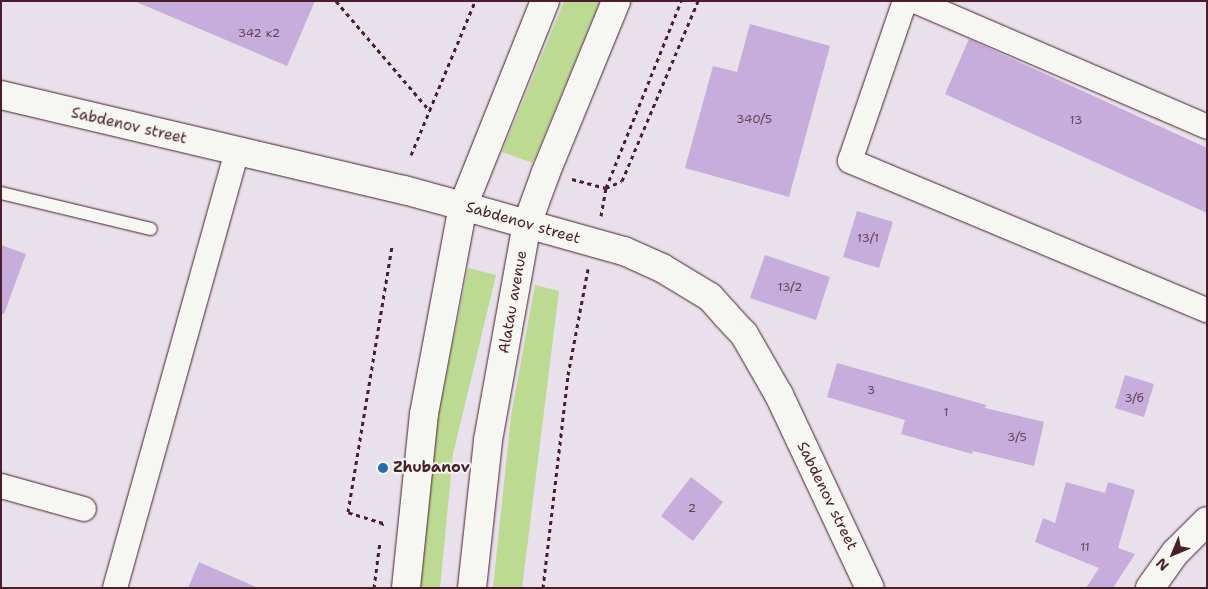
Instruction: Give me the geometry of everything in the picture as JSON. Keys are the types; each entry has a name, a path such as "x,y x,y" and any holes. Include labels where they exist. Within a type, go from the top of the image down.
{"main road":[{"path":"406,588 424,414 463,206 545,1"},
{"name":"Alatau avenue","path":"472,588 488,440 527,224 546,172 616,1"},
{"name":"Sabdenov street","path":"1,95 404,190 624,251 662,268 710,298 744,334 779,395 870,588"},
{"path":"1150,588 1175,553 1207,521"}],"street":[{"path":"905,1 850,161 1207,310"},
{"path":"915,1 1207,127"},
{"path":"115,588 237,152"},
{"path":"1,486 84,509"}],"lane":[{"path":"1,193 151,229"}],"path":[{"path":"336,1 430,111"},
{"path":"411,155 475,1"},
{"path":"601,217 606,188 682,1"},
{"path":"571,179 606,188 622,181 698,1"},
{"path":"374,588 383,523 348,512 392,246"},
{"path":"543,588 568,375 589,264"}],"green space":[{"path":"564,1 600,1 533,163 502,152"},
{"path":"468,268 496,275 453,454 440,588 417,588 432,446"},
{"path":"535,285 559,291 522,588 493,588 511,416"}],"building":[{"path":"134,1 315,1 287,66"},
{"path":"750,24 830,46 789,197 685,168 713,66 737,72"},
{"path":"969,39 1207,148 1207,213 945,94"},
{"path":"857,211 893,222 879,268 843,257"},
{"path":"1,245 26,254 4,314 1,314"},
{"path":"765,255 830,277 816,320 750,298"},
{"path":"837,363 986,405 985,408 1044,422 1034,466 973,451 972,454 901,434 905,420 827,397"},
{"path":"1125,375 1154,384 1144,417 1115,408"},
{"path":"691,477 723,502 693,541 661,516"},
{"path":"1066,482 1105,493 1108,482 1135,490 1118,548 1135,554 1113,588 1086,588 1099,568 1035,542 1043,518 1055,523"},
{"path":"199,562 258,588 188,588"}],"place":[{"name":"Zhubanov","path":"383,468"}]}
